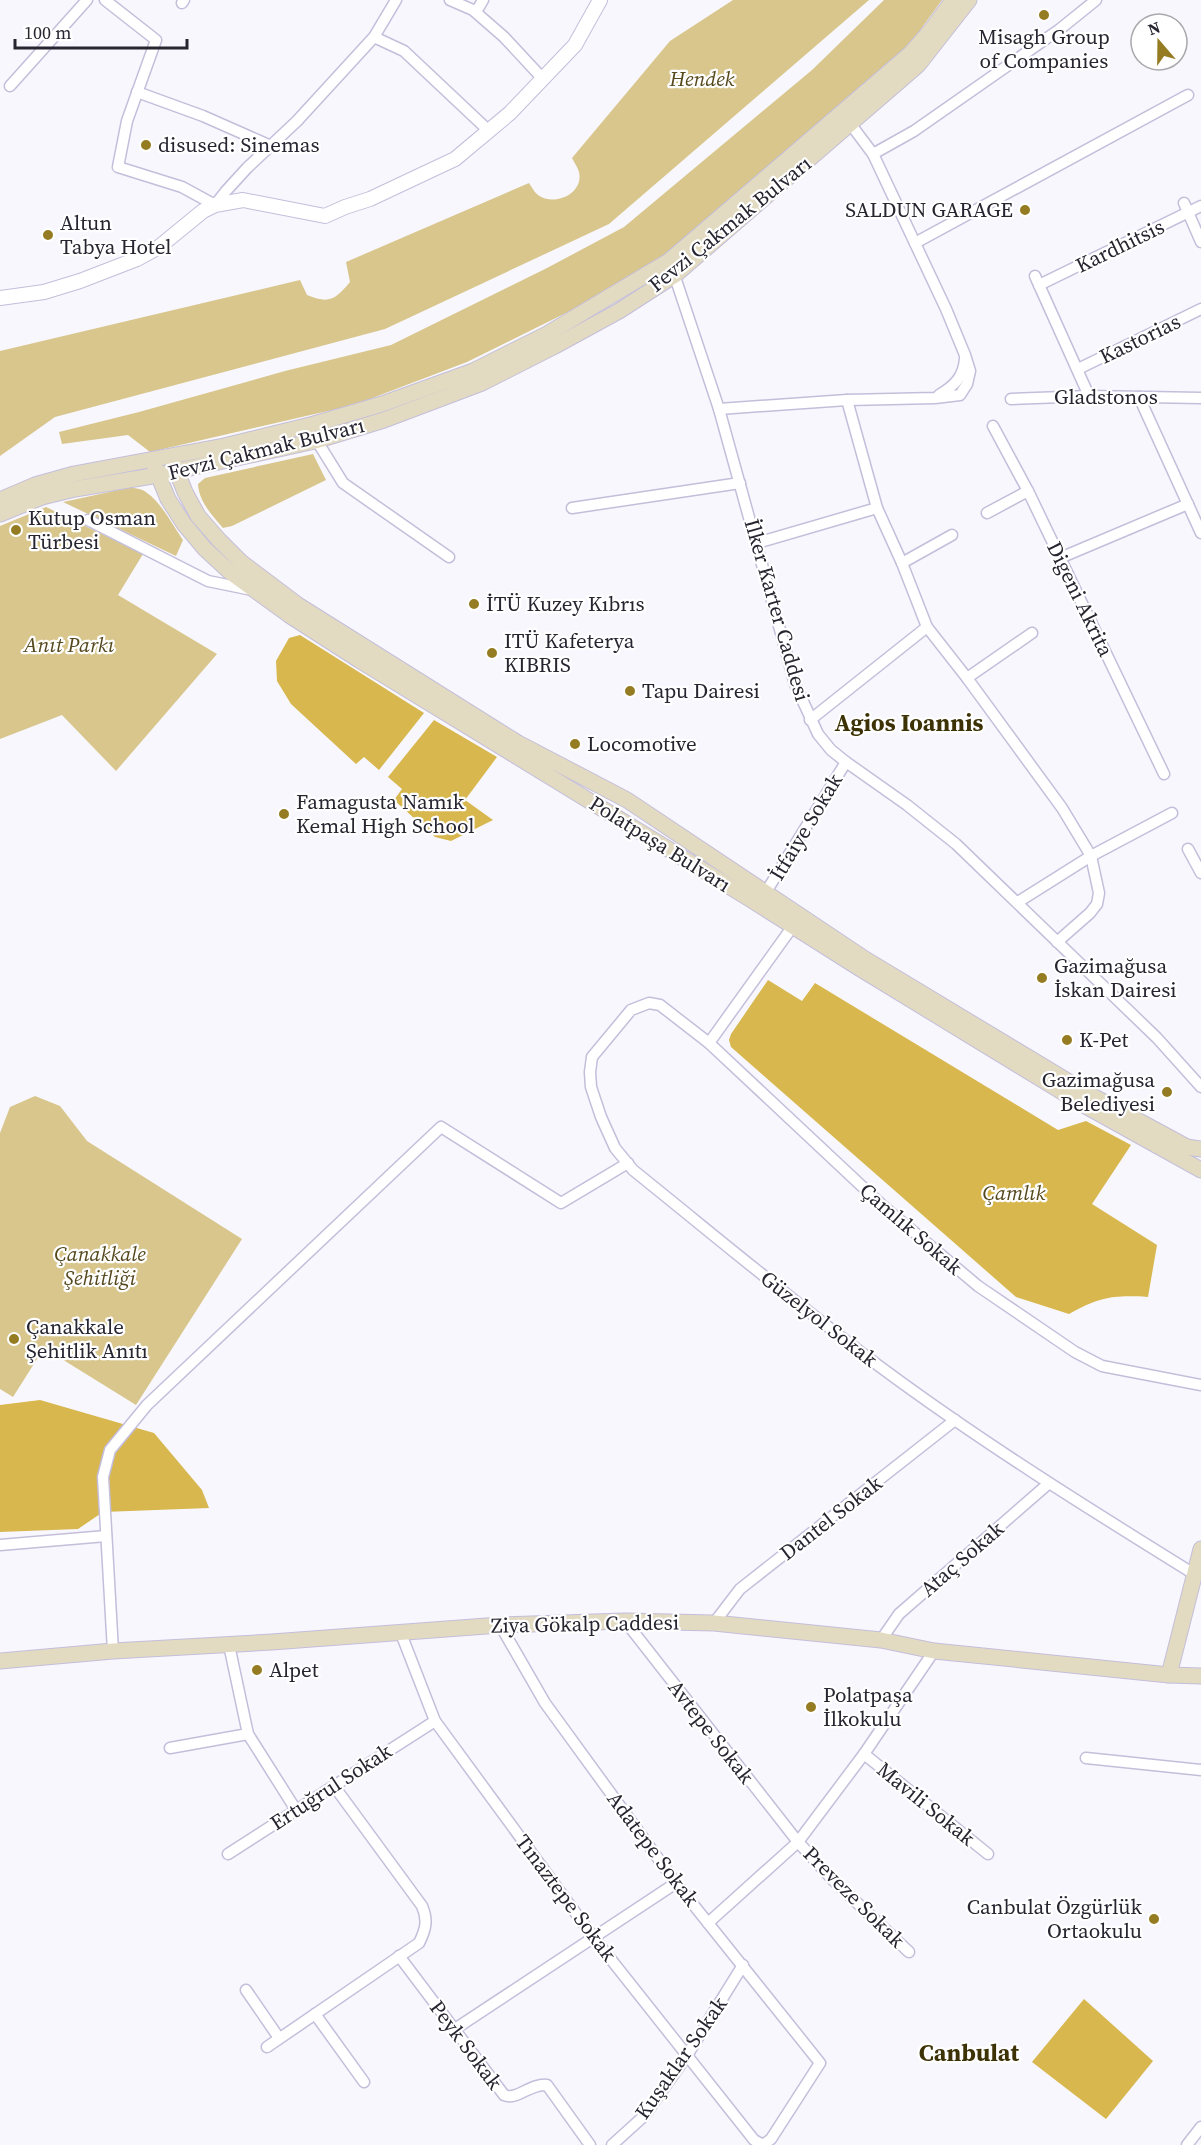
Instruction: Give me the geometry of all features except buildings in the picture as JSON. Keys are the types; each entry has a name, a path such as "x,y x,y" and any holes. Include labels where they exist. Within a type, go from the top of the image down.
{"main road":[{"name":"Fevzi Çakmak Bulvarı","path":"847,119 910,54 953,0"},
{"name":"Fevzi Çakmak Bulvarı","path":"0,500 74,474 152,460 174,464 317,441 384,420 482,383 555,346 619,311 847,119 918,65 969,0"},
{"name":"Fevzi Çakmak Bulvarı","path":"0,514 42,497 115,481 158,475 174,464 225,446 382,404 473,370 672,268"},
{"name":"Polatpaşa Bulvarı","path":"152,460 168,499 184,524 213,557 255,591 349,653 515,748 627,800 865,959 1089,1094 1187,1147 1200,1148"},
{"name":"Polatpaşa Bulvarı","path":"174,464 198,516 219,540 241,562 307,611 792,926 1082,1104 1201,1170"},
{"path":"1169,1675 1197,1578 1201,1549"},
{"name":"Ziya Gökalp Caddesi","path":"0,1661 113,1651 500,1625 625,1621 714,1623 881,1640 934,1651 1169,1675 1201,1676"}],"street":[{"path":"10,86 87,0"},
{"path":"105,0 156,40 128,121 118,166 182,187 215,205"},
{"path":"215,205 240,175 297,121 374,37 396,0"},
{"path":"450,0 476,12 504,37 543,80"},
{"path":"476,12 483,0"},
{"path":"0,298 44,292 137,259 159,247 203,211 228,201 243,201 325,216 370,199 455,159 510,113 575,45 600,0"},
{"path":"873,154 914,131 1060,29 1096,0"},
{"path":"374,37 404,51 489,131"},
{"path":"137,93 203,116 271,146"},
{"path":"915,243 1188,95"},
{"path":"719,410 847,400 935,398 960,395 968,384 970,371 965,355 915,243 873,154 847,119"},
{"name":"Kardhitsis","path":"1078,369 1037,281 1185,208 1201,206"},
{"path":"1185,208 1201,242"},
{"name":"İlker Karter Caddesi","path":"672,268 719,410 795,684 818,734 831,750 846,762 907,805 956,844 1157,1038 1201,1087"},
{"name":"Kastorias","path":"1078,369 1201,309"},
{"path":"1078,369 1089,396"},
{"name":"Gladstonos","path":"1011,399 1089,396 1201,398"},
{"path":"1139,397 1201,533"},
{"path":"847,400 877,508 927,627 968,678 1062,808 1091,856 1099,893 1097,904 1057,942"},
{"name":"Digeni Akrita","path":"993,426 1028,491 1164,774"},
{"path":"317,441 343,483 449,557"},
{"path":"572,508 740,483"},
{"path":"987,513 1028,491"},
{"path":"1060,558 1188,504"},
{"path":"757,543 877,508"},
{"path":"88,520 208,581 255,591"},
{"path":"902,563 951,535"},
{"path":"810,720 927,627"},
{"path":"968,678 1032,633"},
{"name":"İtfaiye Sokak","path":"766,892 846,762"},
{"path":"1018,902 1091,856 1172,813"},
{"path":"1188,849 1201,873"},
{"path":"709,1044 792,926"},
{"name":"Güzelyol Sokak","path":"660,1005 649,1003 631,1010 592,1057 591,1087 601,1117 615,1148 628,1163 777,1287 878,1365 1048,1484 1197,1578"},
{"name":"Çamlık Sokak","path":"660,1005 709,1044 883,1206 978,1286 1075,1352 1102,1366 1201,1385"},
{"path":"113,1651 103,1477 110,1450 147,1405 441,1127 561,1203 628,1163"},
{"name":"Dantel Sokak","path":"714,1623 740,1589 955,1420"},
{"name":"Ataç Sokak","path":"881,1640 899,1614 1048,1484"},
{"path":"0,1545 106,1536"},
{"name":"Avtepe Sokak","path":"625,1621 798,1842"},
{"name":"Adatepe Sokak","path":"500,1625 545,1703 676,1883 820,2063 771,2139 763,2145"},
{"name":"Tınaztepe Sokak","path":"400,1632 435,1721 594,1938 754,2140 763,2145"},
{"path":"229,1645 248,1734 296,1810"},
{"path":"708,1923 798,1842 864,1754 934,1651"},
{"name":"Ertuğrul Sokak","path":"228,1854 435,1721"},
{"path":"170,1748 248,1734"},
{"name":"Mavili Sokak","path":"864,1754 988,1854"},
{"path":"1086,1758 1201,1770"},
{"path":"267,2047 419,1942 426,1930 427,1918 422,1906 334,1786"},
{"name":"Preveze Sokak","path":"798,1842 833,1880 909,1952"},
{"path":"455,2030 676,1883"},
{"name":"Peyk Sokak","path":"399,1956 504,2095 512,2097 539,2084 547,2085 590,2145"},
{"name":"Kuşaklar Sokak","path":"612,2145 644,2116 687,2057 743,1965"},
{"path":"246,1990 279,2038"},
{"path":"315,2014 364,2082"},
{"path":"1187,2145 1201,2127"}],"green space":[{"name":"Hendek","path":"733,0 869,0 609,224 385,329 55,417 0,456 0,351 300,280 307,295 326,300 331,299 350,282 346,262 529,183 537,194 545,198 552,200 566,196 577,187 579,180 578,170 572,158 670,41"},
{"path":"884,0 942,0 908,47 666,255 580,306 467,362 354,405 150,452 128,435 62,444 59,432 391,345 624,227 812,70"},
{"path":"313,454 326,480 232,526 223,528 201,497 198,484 205,478"},
{"path":"128,488 145,491 157,502 183,540 176,556 63,502"},
{"name":"Anıt Parkı","path":"46,507 143,554 118,595 217,654 116,771 62,715 0,739 0,526"},
{"path":"300,635 424,713 379,770 364,757 356,764 291,704 277,681 276,661 289,638"},
{"path":"434,720 497,757 465,800 493,820 451,841 435,837 394,800 402,789 388,777"},
{"name":"Çamlık","path":"768,980 802,1001 815,983 1058,1130 1086,1121 1131,1145 1092,1204 1157,1245 1148,1297 1107,1298 1069,1314 1016,1297 731,1047 729,1040 731,1034"},
{"name":"Çanakkale Şehitliği","path":"35,1096 60,1106 87,1141 242,1239 136,1405 44,1348 13,1397 0,1389 0,1133 10,1107"},
{"path":"40,1400 154,1433 202,1490 209,1508 103,1512 78,1529 0,1532 0,1405"},
{"path":"1084,1999 1153,2061 1106,2119 1032,2062"}],"place":[{"name":"Misagh Group of Companies","path":"1044,15"},
{"name":"disused: Sinemas","path":"146,145"},
{"name":"SALDUN GARAGE","path":"1025,210"},
{"name":"Altun Tabya Hotel","path":"48,235"},
{"name":"Kutup Osman Türbesi","path":"16,530"},
{"name":"İTÜ Kuzey Kıbrıs","path":"474,604"},
{"name":"ITÜ Kafeterya KIBRIS","path":"492,653"},
{"name":"Tapu Dairesi","path":"630,691"},
{"name":"Locomotive","path":"575,744"},
{"name":"Famagusta Namık Kemal High School","path":"284,814"},
{"name":"Gazimağusa İskan Dairesi","path":"1042,978"},
{"name":"K-Pet","path":"1067,1040"},
{"name":"Gazimağusa Belediyesi","path":"1167,1092"},
{"name":"Çanakkale Şehitlik Anıtı","path":"14,1339"},
{"name":"Alpet","path":"257,1670"},
{"name":"Polatpaşa İlkokulu","path":"811,1707"},
{"name":"Canbulat Özgürlük Ortaokulu","path":"1154,1919"}],"district":[{"name":"Agios Ioannis","path":"909,723"},
{"name":"Canbulat","path":"969,2053"}]}
